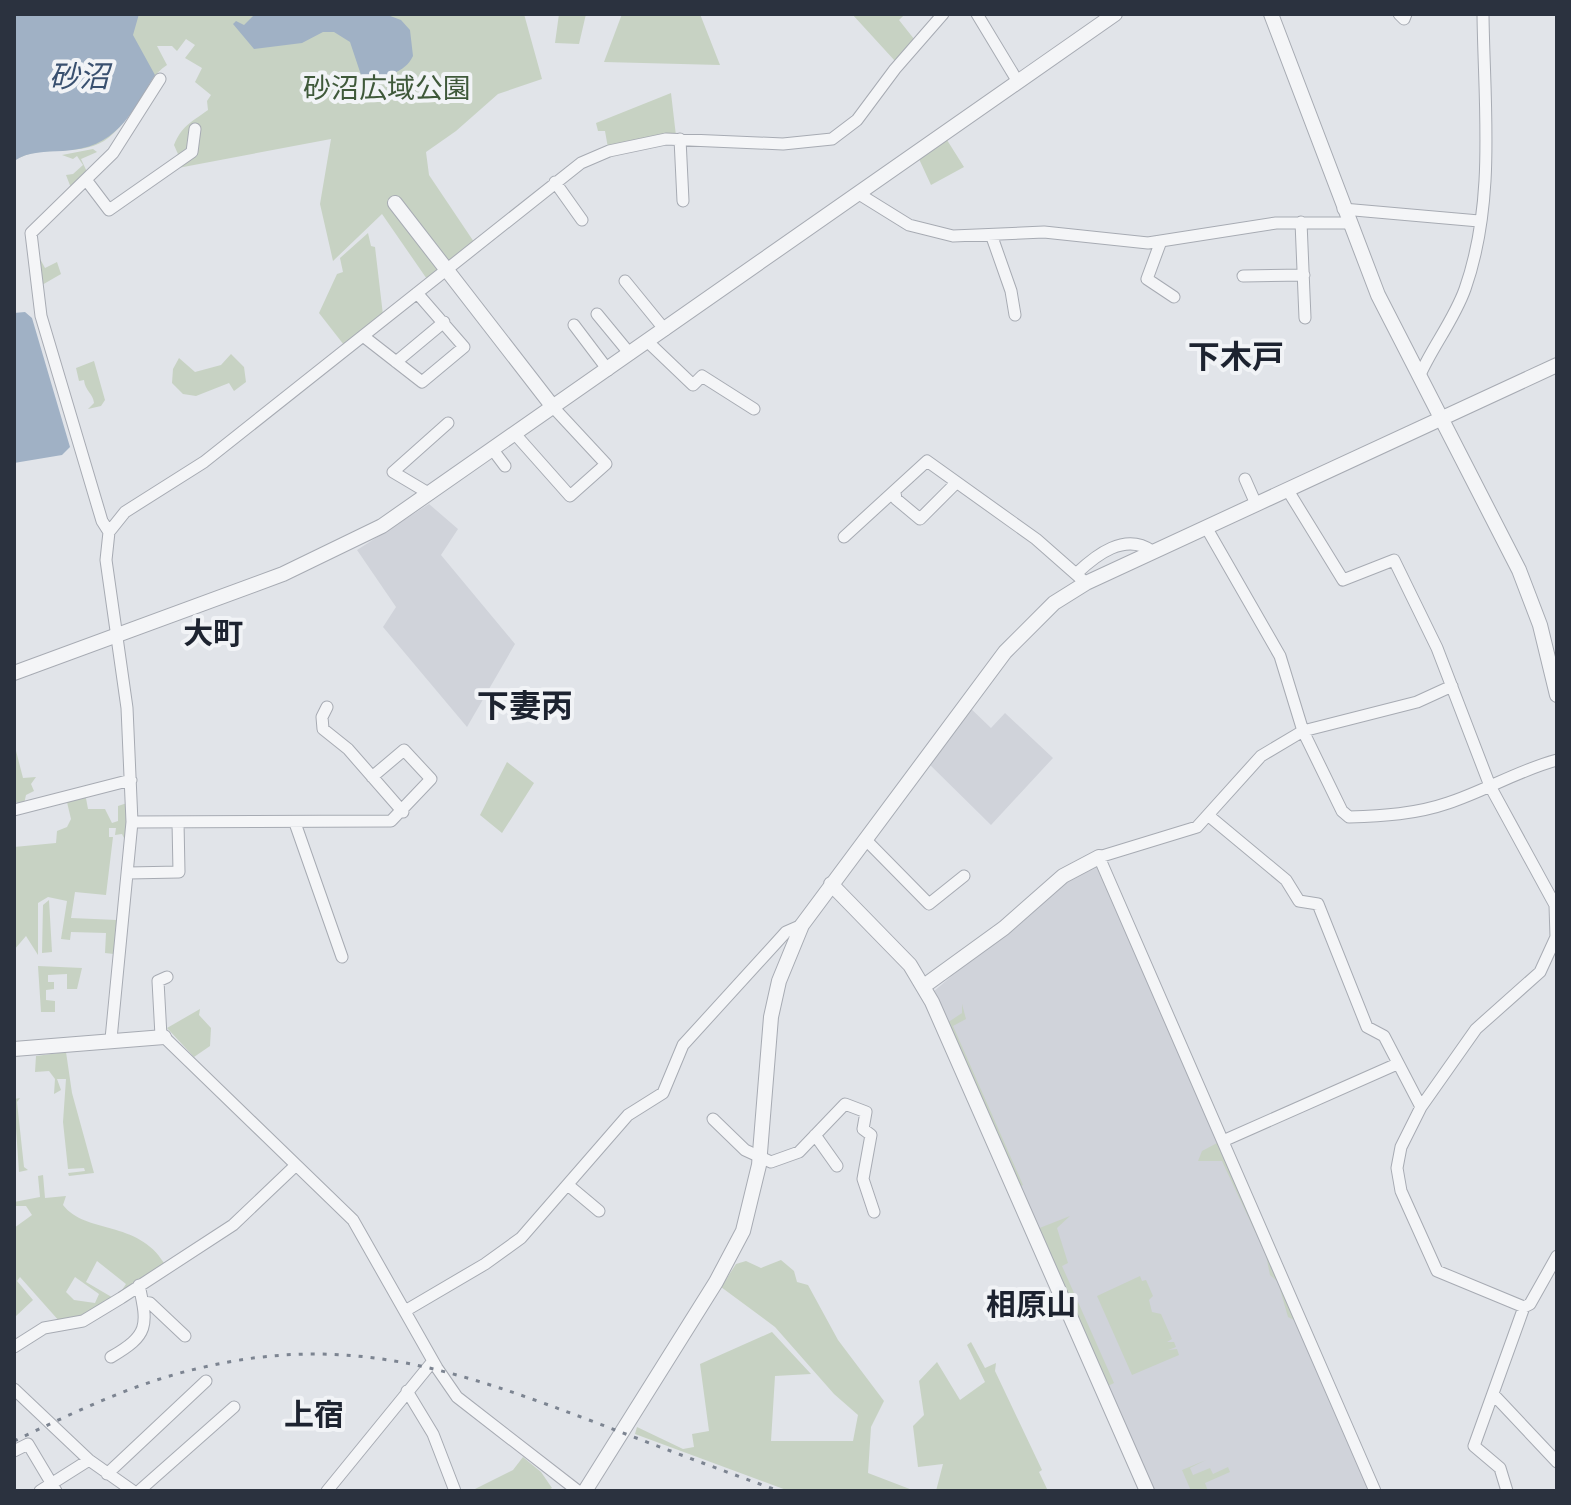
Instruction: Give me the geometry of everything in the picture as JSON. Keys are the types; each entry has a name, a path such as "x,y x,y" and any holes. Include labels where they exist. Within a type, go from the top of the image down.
{"street":[{"path":"111,1039 132,822 117,634 106,560 109,532 125,512 204,462 555,182 599,154 651,141 680,139 796,144 836,137 857,120 895,69 943,14"},
{"path":"977,14 1018,82"},
{"path":"14,673 320,559 382,526 1115,14"},
{"path":"1271,14 1345,216 1419,377 1519,570 1540,625 1555,676 1557,695"},
{"path":"1399,14 1404,19 1406,14"},
{"path":"1419,377 1463,293 1479,221 1487,145 1483,14"},
{"path":"109,532 102,521 44,327 30,241 36,226 87,181 113,153 160,79"},
{"path":"87,181 109,210 192,152 195,129"},
{"path":"680,139 683,201"},
{"path":"555,182 582,220"},
{"path":"859,194 919,229 953,236 992,237 1044,232 1097,239 1161,241 1345,216 1479,221"},
{"path":"395,203 553,407 606,464 570,496 515,434"},
{"path":"1301,222 1305,318"},
{"path":"992,237 1011,291 1015,315"},
{"path":"1161,241 1147,279 1174,297"},
{"path":"1243,276 1304,275"},
{"path":"625,281 665,330"},
{"path":"363,336 422,382 464,347 417,293"},
{"path":"597,314 630,354"},
{"path":"396,362 444,322"},
{"path":"574,325 608,370"},
{"path":"648,342 693,385 701,376 754,409"},
{"path":"585,1491 736,1248 751,1205 759,1159 771,1017 779,981 802,925 1005,652 1081,578 1206,527 1557,365"},
{"path":"430,494 393,472 448,423"},
{"path":"493,450 505,466"},
{"path":"844,537 927,461 955,484 1010,520 1081,578"},
{"path":"1245,479 1256,504"},
{"path":"895,493 896,499 920,519 955,484"},
{"path":"1287,489 1343,580 1394,560 1452,686 1490,786 1555,905 1556,937 1540,972 1476,1029 1421,1107 1401,1147 1397,1168 1405,1202 1428,1258 1440,1275 1524,1307"},
{"path":"1206,527 1280,656 1303,731 1342,811 1349,817 1422,809 1490,786 1529,767 1557,760"},
{"path":"924,986 1004,928 1063,876 1099,857 1187,832 1209,816 1261,756 1303,731 1328,722 1392,709 1452,686"},
{"path":"327,707 322,717 323,729 403,812"},
{"path":"132,822 391,821 403,812 431,779 404,750 372,777"},
{"path":"14,810 131,780"},
{"path":"1209,816 1286,880 1299,901 1318,904 1367,1027 1384,1036 1421,1107"},
{"path":"128,873 179,872 178,822"},
{"path":"295,823 342,957"},
{"path":"865,839 929,904 964,876"},
{"path":"1099,857 1375,1491"},
{"path":"831,884 891,942 924,986 1147,1491"},
{"path":"405,1311 485,1264 521,1238 628,1115 663,1093 683,1045 786,932 802,925"},
{"path":"167,977 158,981 163,1036 353,1220 433,1361 465,1404 578,1491"},
{"path":"14,1049 163,1036"},
{"path":"1223,1141 1397,1064"},
{"path":"713,1119 745,1150 771,1162 799,1152 845,1104 866,1112 863,1129 871,1135 863,1179 874,1212"},
{"path":"815,1135 837,1166"},
{"path":"14,1347 44,1328 83,1321 233,1225 295,1166"},
{"path":"568,1185 599,1211"},
{"path":"1507,1491 1500,1468 1474,1446 1524,1307 1530,1304 1557,1256"},
{"path":"111,1357 133,1343 144,1330 139,1285"},
{"path":"143,1302 150,1303 185,1336"},
{"path":"327,1491 433,1361"},
{"path":"423,1374 443,1377"},
{"path":"107,1474 206,1381"},
{"path":"14,1389 89,1460 133,1491"},
{"path":"407,1391 433,1434 455,1491"},
{"path":"1493,1394 1557,1462"},
{"path":"139,1491 234,1407"},
{"path":"14,1451 28,1444 54,1487"},
{"path":"40,1491 54,1487 89,1460"}],"shaded area":[{"path":"429,504 458,529 441,555 515,644 467,727 383,627 396,607 357,550"},
{"path":"966,704 991,728 1005,713 1053,758 991,825 925,760"},
{"path":"1097,862 1372,1491 1152,1491 933,992 1063,880"}],"green space":[{"name":"砂沼広域公園","path":"14,14 524,14 542,79 498,94 456,131 426,152 429,175 476,245 429,282 382,214 333,261 320,204 331,139 178,168 181,161 174,145 184,129 208,110 207,101 211,95 195,82 202,68 185,58 195,45 186,39 177,51 172,46 157,46 167,65 150,82 122,124 104,141 82,149 35,153 14,161"},
{"path":"559,14 586,14 579,44 555,43"},
{"path":"622,14 700,14 720,65 604,62"},
{"path":"852,14 905,14 899,20 914,39 895,61"},
{"path":"671,93 676,136 608,148 605,131 598,131 596,123"},
{"path":"947,140 964,167 931,185 919,159"},
{"path":"93,149 97,152 81,159 88,174 71,188 66,175 73,174 83,165 77,156 73,159 62,155"},
{"path":"368,233 371,246 375,247 383,315 344,345 319,313 337,274 343,272 340,258"},
{"path":"38,255 45,268 57,262 61,274 42,285"},
{"path":"231,354 244,367 246,382 234,391 229,383 196,396 183,394 172,383 173,369 179,358 195,372 221,365"},
{"path":"94,361 105,400 101,406 88,409 94,403 84,380 79,381 76,368"},
{"path":"14,743 23,778 36,777 31,784 34,791 26,795 24,804 14,802"},
{"path":"507,762 534,783 502,833 480,815"},
{"path":"85,793 88,809 105,809 112,823 118,821 118,806 127,803 125,840 122,834 115,835 116,828 109,828 109,837 113,837 106,895 75,892 71,918 117,920 118,941 114,954 105,953 106,933 71,932 70,940 61,939 67,901 48,897 38,903 38,955 26,936 14,950 14,847 56,843 57,831 67,827 71,819 66,798"},
{"path":"49,900 52,952 42,953 43,905"},
{"path":"38,966 82,968 77,989 67,989 67,974 48,975 48,982 54,982 54,989 46,990 46,1000 55,1001 55,1012 41,1012"},
{"path":"962,1004 966,1019 953,1026 1023,1185 1019,1187 947,1023 962,1013"},
{"path":"200,1009 199,1015 211,1028 210,1046 194,1057 167,1028"},
{"path":"66,1052 72,1093 94,1173 69,1176 68,1173 85,1171 84,1168 68,1169 63,1122 66,1079 57,1079 61,1090 54,1094 55,1079 49,1071 35,1072 36,1056"},
{"path":"20,1098 17,1102 24,1167 28,1170 19,1172 14,1099"},
{"path":"1219,1142 1296,1321 1288,1317 1278,1282 1270,1275 1266,1255 1222,1161 1198,1161 1202,1151"},
{"path":"43,1175 45,1198 66,1196 63,1205 73,1214 140,1240 153,1249 164,1263 120,1293 126,1284 97,1261 86,1282 115,1299 91,1313 87,1311 86,1316 60,1322 20,1277 17,1281 33,1300 15,1317 14,1228 32,1215 26,1206 14,1206 14,1202 40,1197 38,1176","holes":["75,1277 99,1294 95,1303 74,1300 66,1292"]},
{"path":"1070,1216 1057,1228 1068,1263 1062,1266 1114,1383 1108,1386 1037,1229"},
{"path":"781,1260 794,1271 797,1282 808,1285 838,1340 884,1401 871,1427 868,1473 915,1491 789,1491 635,1434 637,1427 683,1449 694,1447 692,1434 709,1431 700,1364 772,1332 811,1374 775,1376 771,1441 853,1441 858,1415 834,1394 775,1327 721,1287 736,1264 746,1261 761,1268"},
{"path":"1140,1276 1142,1281 1146,1280 1153,1296 1149,1300 1152,1312 1161,1314 1172,1339 1167,1342 1174,1342 1176,1347 1168,1350 1177,1349 1179,1355 1132,1375 1097,1296"},
{"path":"971,1342 985,1368 996,1363 995,1371 1042,1470 1039,1472 1048,1491 936,1491 943,1464 918,1467 913,1426 924,1415 919,1381 937,1362 960,1400 985,1382 967,1345"},
{"path":"523,1457 541,1472 552,1488 547,1491 471,1491 513,1470"},
{"path":"1206,1460 1190,1468 1193,1475 1210,1468 1213,1474 1228,1467 1230,1472 1205,1483 1208,1491 1191,1491 1182,1470"}],"water":[{"name":"砂沼","path":"14,14 139,14 133,35 155,75 120,127 96,144 81,149 31,154 14,161"},
{"path":"255,14 385,14 401,20 410,30 413,56 405,67 374,83 361,75 350,42 334,32 323,32 302,43 254,49 233,24 236,21 244,25"},
{"path":"25,312 32,318 70,447 62,455 14,463 14,313"}],"railway":[{"path":"14,1441 128,1390 200,1368 254,1358 306,1354 355,1356 403,1362 498,1387 779,1491"}],"district":[{"name":"下木戸","path":"1236,357"},
{"name":"大町","path":"213,634"},
{"name":"下妻丙","path":"525,706"},
{"name":"相原山","path":"1031,1305"},
{"name":"上宿","path":"314,1415"}]}
